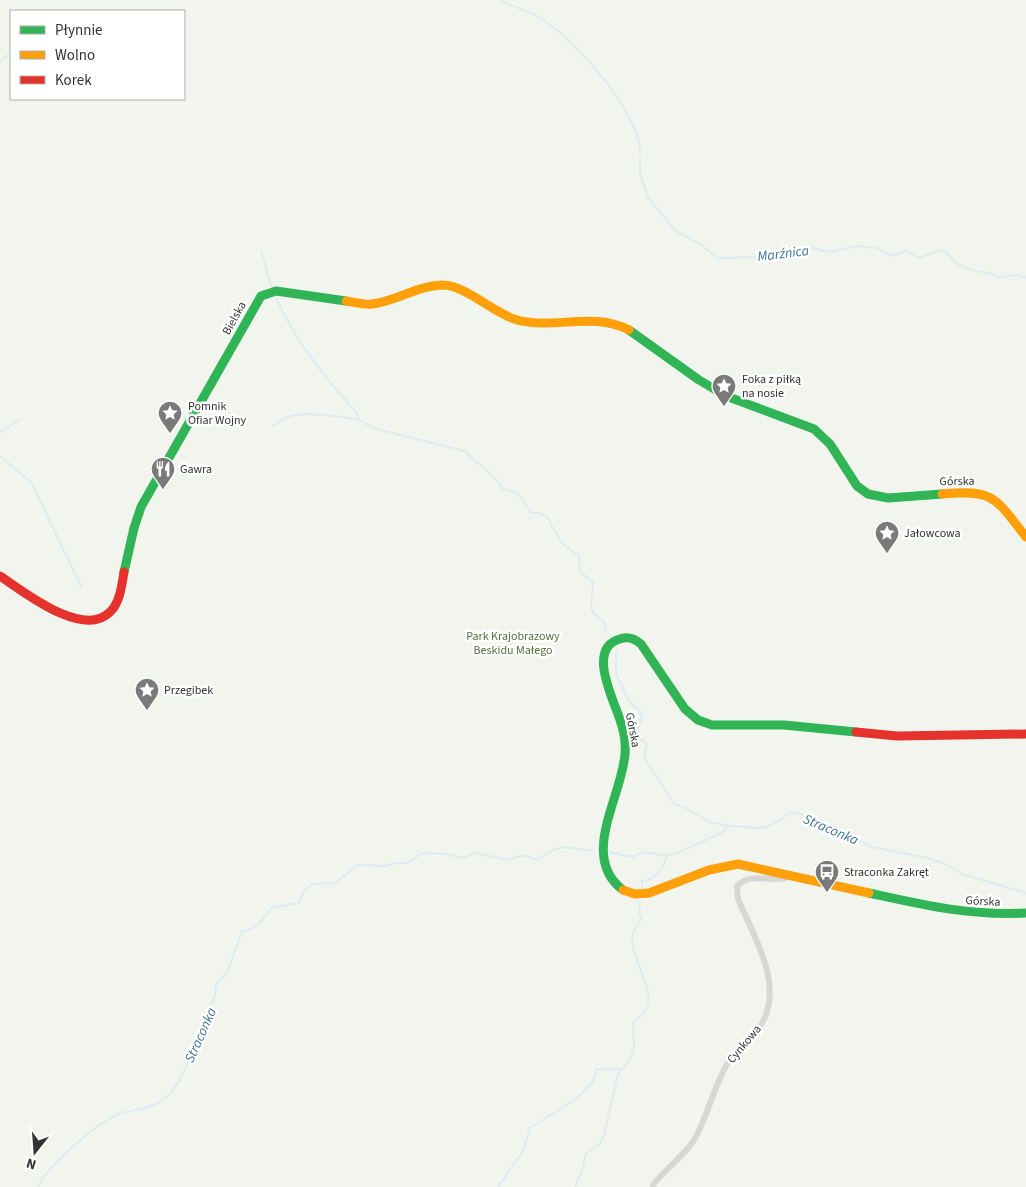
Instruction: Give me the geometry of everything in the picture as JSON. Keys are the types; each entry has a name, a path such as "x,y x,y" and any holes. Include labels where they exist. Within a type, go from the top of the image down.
{"street":[{"name":"Bielska","path":"0,576 70,619 92,621 107,614 119,596 132,530 141,507 257,302 262,296 273,291 371,304 389,300 427,285 444,285 458,289 502,314 518,320 535,323 585,320 611,322 625,327 653,346"},
{"name":"Górska","path":"653,346 699,380 726,396 805,424 818,432 830,444 854,482 868,494 888,498 962,492 985,494 1002,506 1026,538"},
{"name":"Górska","path":"1026,734 897,736 784,725 712,725 698,720 685,709 642,643 627,637 610,643 604,653 604,666 622,723 626,746 623,771 602,849 603,866 609,878 622,890 642,894 658,890 708,869 727,864 745,865 957,912 997,915 1026,913"},
{"name":"Cynkowa","path":"653,1185 690,1145 705,1118 725,1067 759,1029 767,1012 770,998 768,974 738,899 737,886 751,878 783,878 792,875"}],"green space":[{"name":"Park Krajobrazowy Beskidu Małego","path":"0,0 1026,0 1026,1187 0,1187"}],"waterway":[{"path":"500,0 542,19 556,29 588,60 618,98 637,136 640,153"},
{"path":"0,62 10,53"},
{"name":"Marźnica","path":"640,159 640,173 648,198 676,231 700,244 717,258 759,257 809,247 829,252 857,246 876,248 893,256 907,251 918,258 944,251 959,265 969,269 1000,277 1017,275 1026,277"},
{"path":"261,250 272,288"},
{"path":"275,295 301,342 321,371 356,412 359,420 373,428 465,451 503,489 518,493 530,512 543,514 549,519 563,544 579,556 580,571 593,583 592,609 604,622 606,632"},
{"path":"273,425 291,416 306,414 358,420"},
{"path":"0,432 20,420"},
{"path":"0,456 31,482 81,586"},
{"path":"616,652 616,674 629,701 640,711 642,718 638,728 639,737 647,744 644,757 674,804 686,808 709,822 729,826"},
{"name":"Straconka","path":"610,852 632,857 643,852 661,855 675,854 721,833 729,826 762,828 774,824 791,812 830,826 872,847 928,858 948,865 962,874 1026,893"},
{"name":"Straconka","path":"38,1187 61,1157 86,1135 110,1118 158,1103 177,1085 188,1064 213,1000 216,984 227,973 242,931 255,926 271,908 299,903 304,891 312,884 335,883 358,865 386,866 396,863 408,863 420,854 447,854 462,858 476,853 507,860 524,855 537,860 551,851 562,847 593,851"},
{"path":"642,887 642,881 655,876 659,872 667,855"},
{"path":"575,1187 587,1152 599,1145 604,1135 618,1074 631,1058 634,1045 633,1022 645,1011 648,1003 646,984 632,943 634,932 642,917 639,913 640,902"},
{"path":"498,1187 523,1151 530,1128 579,1097 593,1081 597,1069 622,1069"}],"traffic: fast":[{"path":"124,572 141,507 261,296 276,291 346,301"},
{"path":"629,330 699,380 726,396 814,429 830,444 857,486 868,494 888,498 942,494"},
{"path":"623,890 610,876 604,861 606,826 625,754 623,728 608,688 603,663 605,653 610,644 626,638 634,639 641,644 685,709 698,720 712,725 784,725 856,732"},
{"path":"869,893 966,911 1026,913"}],"traffic: slow":[{"path":"346,301 372,304 424,288 442,285 460,289 499,312 517,320 531,323 602,322 629,330"},
{"path":"942,494 973,493 992,499 1000,505 1026,537"},
{"path":"623,890 635,894 649,893 709,870 738,864 869,893"}],"traffic: jam":[{"path":"0,576 38,602 70,617 85,620 99,619 110,612 116,604 120,593 124,572"},
{"path":"856,732 897,736 1026,734"}],"place":[{"name":"Foka z piłką na nosie","path":"724,407"},
{"name":"Pomnik Ofiar Wojny","path":"170,434"},
{"name":"Gawra","path":"163,490"},
{"name":"Jałowcowa","path":"887,554"},
{"name":"Przegibek","path":"147,711"},
{"name":"Straconka Zakręt","path":"827,893"}]}
